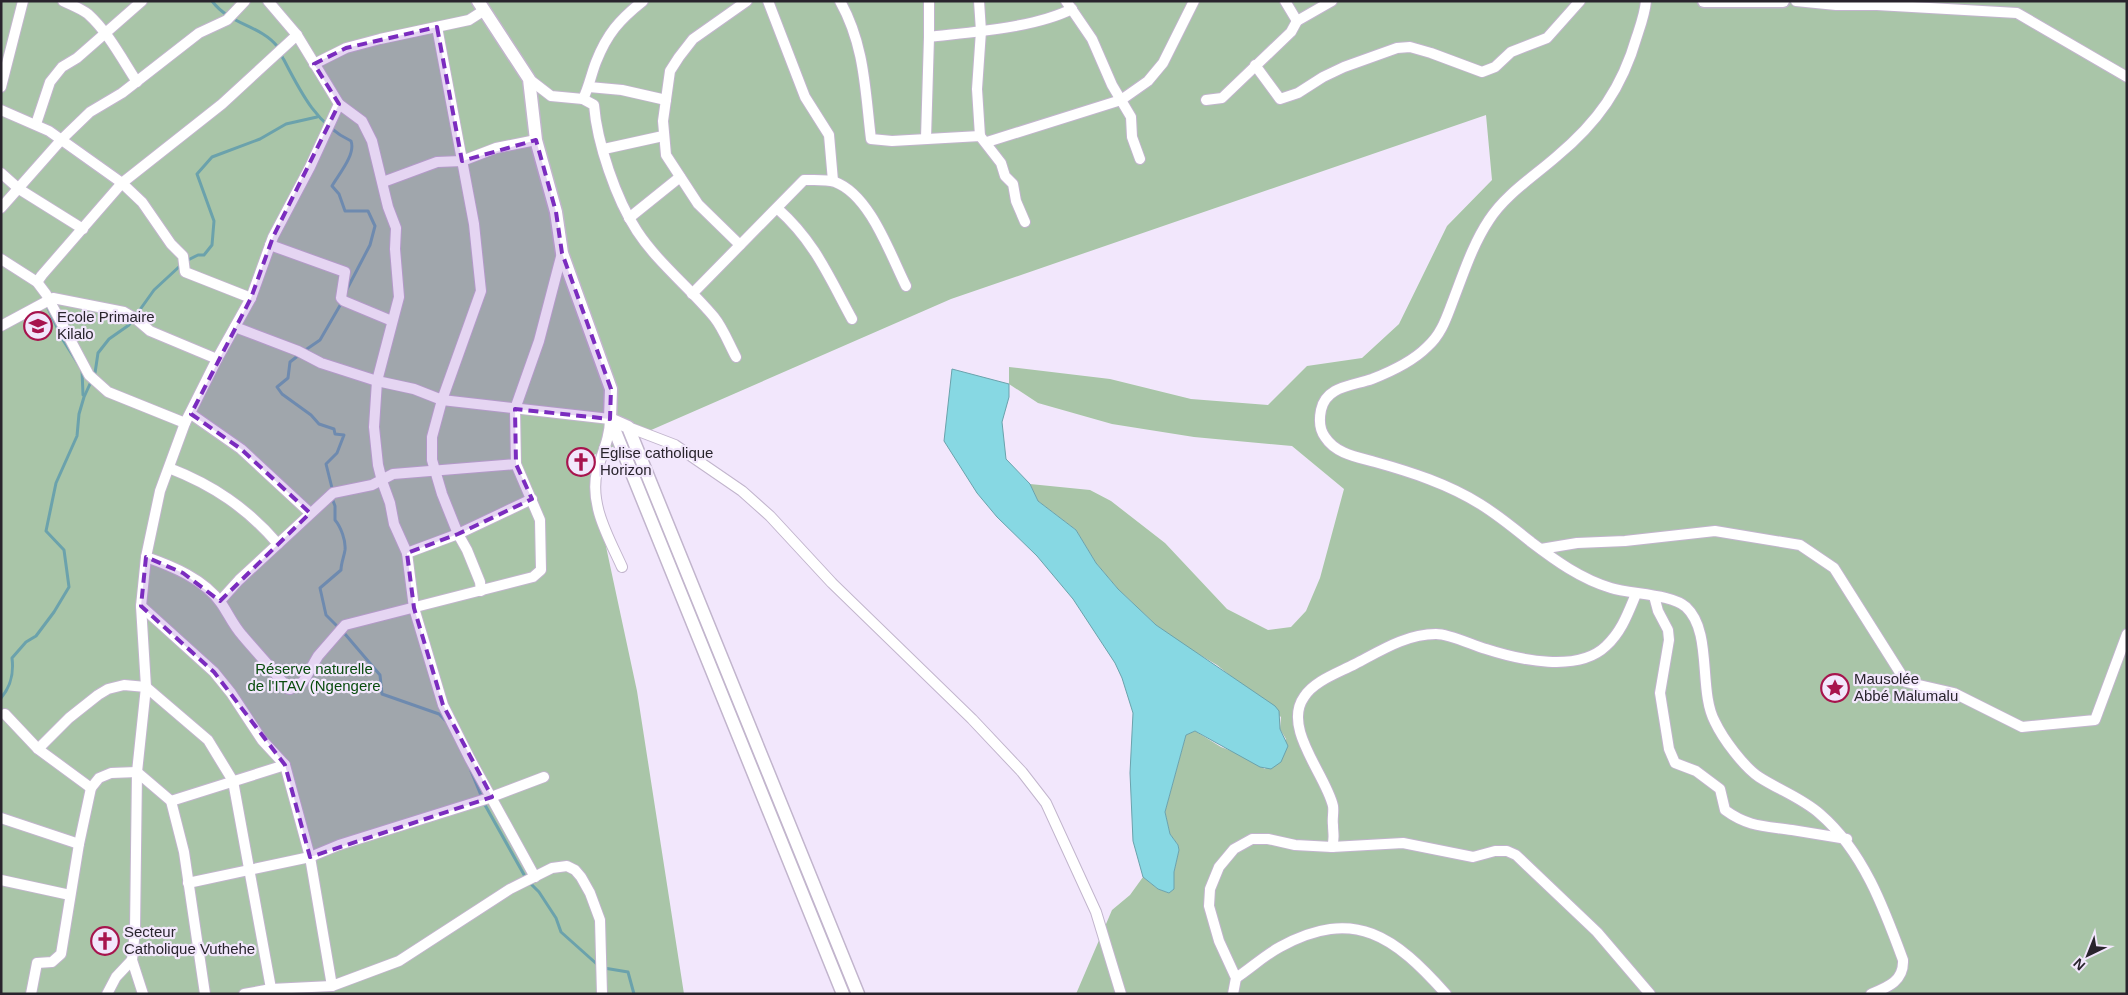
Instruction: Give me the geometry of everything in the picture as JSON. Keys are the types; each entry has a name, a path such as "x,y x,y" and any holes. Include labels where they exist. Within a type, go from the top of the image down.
{"street":[{"path":"1,87 23,1"},
{"path":"63,1 80,8 88,14 105,34 137,82"},
{"path":"36,124 50,82 62,67 77,58 142,1"},
{"path":"1,208 62,139 90,112 137,82 200,33 229,18 245,1"},
{"path":"268,1 297,35 339,104 362,122 372,140 388,207 396,228 394,249 399,297 377,381 374,427 378,465 390,503 394,524 407,553 414,608 444,705 470,759 486,800 530,879"},
{"path":"583,99 589,87 595,63 607,38 621,19 643,1"},
{"path":"740,245 698,204 666,155 663,136 670,72 693,39 747,1"},
{"path":"768,1 805,98 829,135 833,181"},
{"path":"840,1 856,36 863,65 871,139 892,141 926,138 984,139 1121,100 1148,81 1163,63 1194,1"},
{"path":"926,138 929,1"},
{"path":"979,1 981,31 977,89 984,139 1000,163 1005,176 1013,184 1016,201 1025,222"},
{"path":"1285,1 1297,21"},
{"path":"1206,100 1222,98 1291,32 1297,21 1332,1"},
{"path":"1255,65 1280,99 1298,93 1323,77 1344,67 1397,48 1410,47 1482,72 1488,71 1510,52 1547,38 1580,1"},
{"path":"1646,1 1628,66 1612,97 1568,148 1513,193 1495,211 1485,226 1469,259 1442,330 1430,346 1415,357 1372,379 1342,387 1330,394 1323,401 1320,416 1321,430 1334,448 1347,454 1441,484 1479,503 1562,565 1583,577 1614,589 1680,603 1688,609 1697,623 1713,720 1743,762 1755,774 1801,799 1813,808 1847,840 1859,858 1903,960 1903,969 1899,978 1890,986 1871,994"},
{"path":"1704,1 1783,1"},
{"path":"1796,1 1836,5 1877,5 2017,13 2127,76"},
{"path":"929,37 981,31 1056,16 1069,5 1092,39 1112,85 1131,117 1132,137 1140,159"},
{"path":"314,64 346,48 469,20 480,6 529,78 551,96 583,99 594,105 596,125 611,174 629,218 665,266 715,318 736,357"},
{"path":"437,27 474,224 481,291 442,400 432,437 432,460 458,534 467,550 480,582 481,591"},
{"path":"40,278 122,184 222,104 297,35"},
{"path":"529,78 536,140 556,212 562,253 611,389 610,432 597,473 595,486 600,517 622,567"},
{"path":"589,87 622,90 666,100"},
{"path":"143,994 132,960 136,916 137,772 146,687 141,606 146,557 160,491 185,423 192,414 217,359 251,298 270,245 310,168 339,104"},
{"path":"1,110 36,124 62,139 122,184 142,202 171,244 183,256 185,272 251,298"},
{"path":"604,149 663,136"},
{"path":"382,182 437,162 462,161 496,148 536,140"},
{"path":"1,173 19,189 82,229"},
{"path":"629,218 680,177"},
{"path":"692,294 778,209 804,180 833,181 852,193 873,220 906,286"},
{"path":"778,209 806,237 852,319"},
{"path":"270,245 345,272 343,299 392,320"},
{"path":"146,557 184,573 207,589 220,601 240,633 287,688 290,689 303,682 318,656 345,625 533,576 541,570 540,520 516,464 515,409 540,341 562,253"},
{"path":"1,259 40,278 93,378 108,392 155,409 185,423"},
{"path":"1,326 50,299 117,310 134,318 150,331 217,359"},
{"path":"235,327 301,353 321,363 377,381 414,389 442,400 610,419 675,445 734,485 770,516 832,583 959,706 1022,772 1046,803 1096,912 1121,994"},
{"path":"192,414 241,449 310,513"},
{"path":"610,419 843,994"},
{"path":"628,427 858,994"},
{"path":"220,601 239,580 333,493 372,486 393,474 409,471 436,471 516,464"},
{"path":"169,468 214,488 259,522 278,544"},
{"path":"407,553 458,534 532,499"},
{"path":"1541,549 1577,543 1625,541 1715,531 1800,545 1834,568 1906,682 1954,693 2022,727 2095,720 2127,634"},
{"path":"1332,847 1335,837 1332,825 1333,807 1298,727 1298,710 1304,696 1317,684 1394,643 1436,634 1501,654 1537,661 1570,662 1595,655 1605,647 1624,623 1636,594"},
{"path":"1654,596 1658,611 1668,630 1670,640 1660,693 1668,749 1675,764 1696,771 1720,789 1725,810 1736,818 1758,826 1847,840"},
{"path":"141,606 214,672 231,693 262,740 286,765 310,857 332,986"},
{"path":"38,749 69,718 108,689 124,685 146,687 208,740 233,781 272,991"},
{"path":"5,714 38,749 92,788"},
{"path":"172,801 206,792 233,781 286,765"},
{"path":"30,994 37,963 52,962 61,954 78,844 92,788 99,778 111,773 137,772 172,801 184,852 205,994"},
{"path":"188,883 310,857 339,845 486,800 544,777"},
{"path":"1,818 78,844"},
{"path":"1234,994 1236,978 1219,941 1209,906 1210,889 1219,867 1234,849 1252,839 1268,839 1295,845 1332,847 1403,843 1473,857 1495,851 1507,851 1516,855 1596,932 1650,994"},
{"path":"244,994 332,986 399,961 437,938 483,906 530,879 552,868 567,866 575,870 582,877 600,920 602,994"},
{"path":"1,880 70,894"},
{"path":"1236,978 1279,947 1316,931 1348,928 1382,937 1402,949 1420,965 1446,994"},
{"path":"106,994 116,977 132,960"}],"highlighted area":[{"path":"437,27 462,161 536,140 556,212 562,253 611,389 610,419 515,409 516,464 532,499 458,534 407,553 414,608 443,705 492,797 310,857 285,765 214,672 141,606 146,557 183,573 220,601 310,513 241,449 191,414 251,298 273,237 339,104 314,64 346,48"}],"green space":[{"name":"Réserve naturelle de l'ITAV (Ngengere","path":"1,1 2127,1 2127,994 1076,994 1112,910 1130,895 1143,877 1158,889 1169,893 1173,889 1174,872 1179,850 1178,845 1170,834 1165,812 1186,735 1195,731 1221,747 1237,753 1265,769 1286,739 1280,729 1281,717 1217,665 1178,642 1156,625 1118,589 1096,563 1076,530 1038,501 1030,484 1090,490 1111,501 1165,543 1227,609 1268,630 1291,627 1306,611 1320,578 1344,489 1292,446 1194,437 1112,424 1038,403 1009,384 1009,367 1110,379 1191,399 1268,405 1307,366 1362,358 1399,324 1447,226 1492,180 1486,115 951,299 587,458 637,691 684,994 1,994"}],"water":[{"path":"952,369 1009,384 1009,397 1002,422 1006,459 1030,484 1038,501 1076,530 1096,563 1118,589 1156,625 1275,706 1279,711 1280,729 1288,746 1281,762 1271,769 1260,767 1195,731 1186,735 1165,812 1170,834 1178,845 1179,850 1174,872 1174,889 1169,893 1158,889 1143,877 1133,841 1130,773 1133,713 1122,678 1115,663 1073,599 1037,556 997,517 977,493 944,441"}],"waterway":[{"path":"212,1 227,15 262,33 277,46 311,107 329,126 351,141 352,146 349,158 332,186 339,194 345,211 368,211 375,226 370,245 346,291"},
{"path":"186,261 198,255 204,255 212,245 214,221 197,174 212,157 260,139 286,124 317,117"},
{"path":"1,698 11,679 13,669 12,658 26,642 36,636 54,612 69,587 64,550 46,531 56,483 77,436 79,414 84,397 95,373 98,353 109,339 129,325 154,290 181,265"},
{"path":"304,351 320,340 342,302"},
{"path":"48,308 63,340 82,370 83,395"},
{"path":"299,355 290,362 288,378 277,387 282,394 311,415 319,424 334,429 335,434 344,435 337,453 326,464 333,492"},
{"path":"332,498 335,506 335,520 343,534 345,550 341,570 320,588 326,615 380,675 382,694 439,714 448,723"},
{"path":"471,771 485,805 527,880 539,892 556,918 561,932 599,966"},
{"path":"604,968 628,972 634,994"}],"place":[{"name":"Ecole Primaire Kilalo","path":"38,326"},
{"name":"Eglise catholique Horizon","path":"581,462"},
{"name":"Mausolée Abbé Malumalu","path":"1835,688"},
{"name":"Secteur Catholique Vuthehe","path":"105,941"}]}
